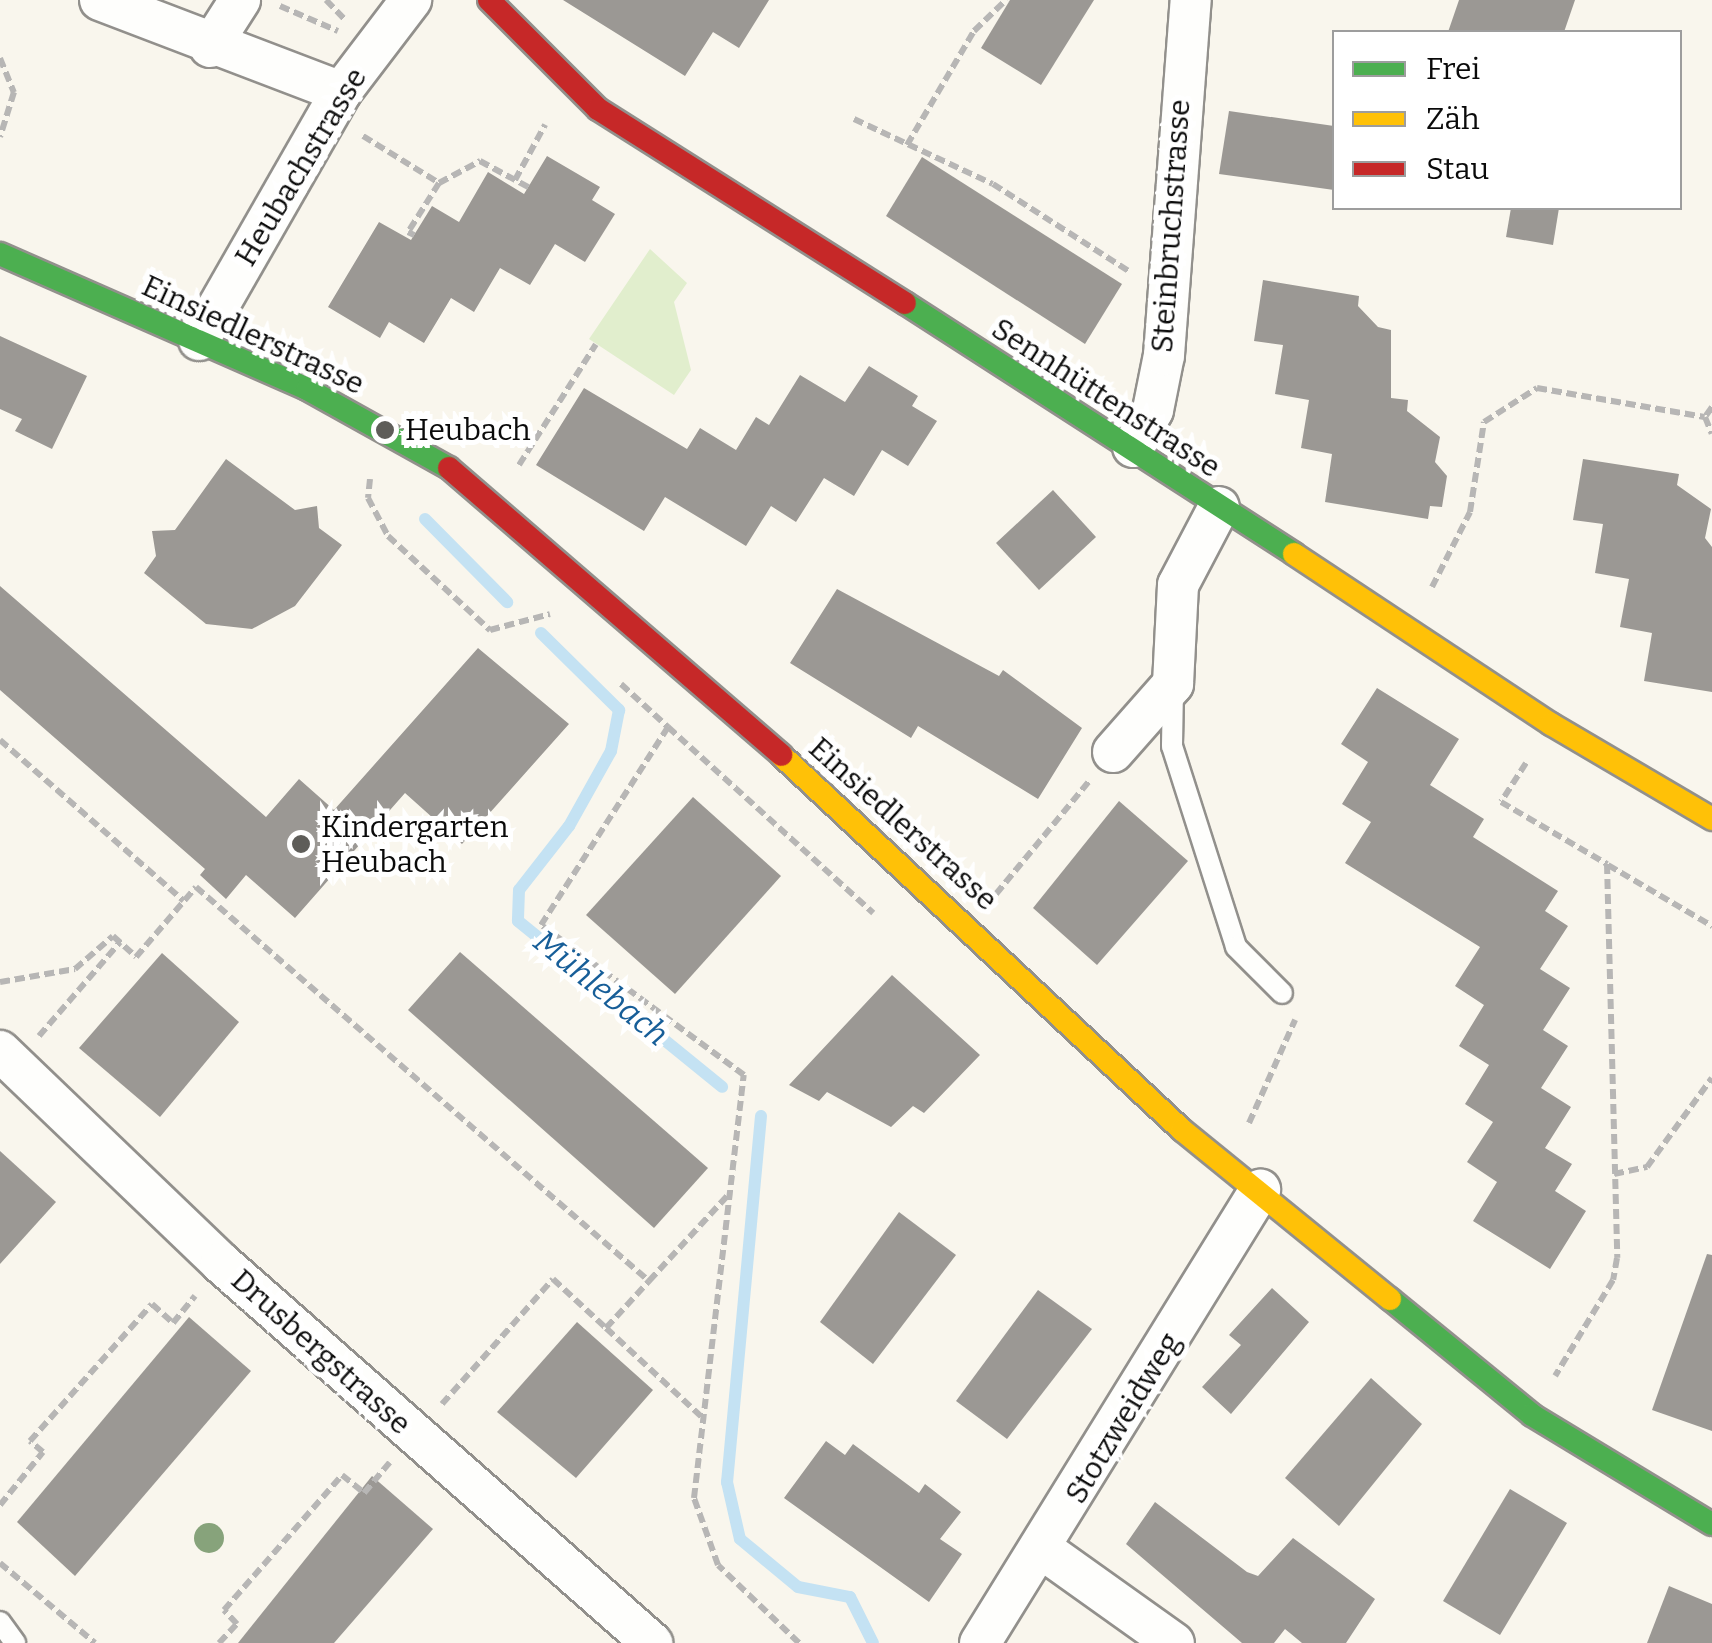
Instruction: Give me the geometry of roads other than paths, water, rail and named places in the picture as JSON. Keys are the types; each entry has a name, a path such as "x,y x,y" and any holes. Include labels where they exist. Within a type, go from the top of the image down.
{"main road":[{"name":"Sennhüttenstrasse","path":"489,0 598,109 1133,447 1406,631 1712,820"},
{"name":"Einsiedlerstrasse","path":"0,254 199,340 385,430 494,504 970,925 1175,1124 1532,1415 1712,1524"}],"street":[{"path":"100,0 210,47 341,92"},
{"path":"210,47 240,0"},
{"name":"Heubachstrasse","path":"199,340 341,92 411,0"},
{"name":"Steinbruchstrasse","path":"1133,447 1161,374 1191,0"},
{"path":"1114,752 1173,684 1178,585 1220,507"},
{"name":"Drusbergstrasse","path":"18,1045 221,1263 652,1643"},
{"name":"Stotzweidweg","path":"980,1643 1042,1550 1260,1190"},
{"path":"1042,1550 1174,1643"}],"lane":[{"path":"1173,684 1172,746 1236,947 1282,993"},
{"path":"0,1622 15,1643"}],"waterway":[{"name":"Mühlebach","path":"425,519 507,602"},
{"name":"Mühlebach","path":"541,633 619,710 611,751 569,826 519,890 518,921 722,1087"},
{"name":"Mühlebach","path":"761,1116 727,1482 740,1539 798,1587 850,1597 873,1643"}],"place":[{"name":"Heubach","path":"385,430"},
{"name":"Kindergarten Heubach","path":"301,844"}]}
